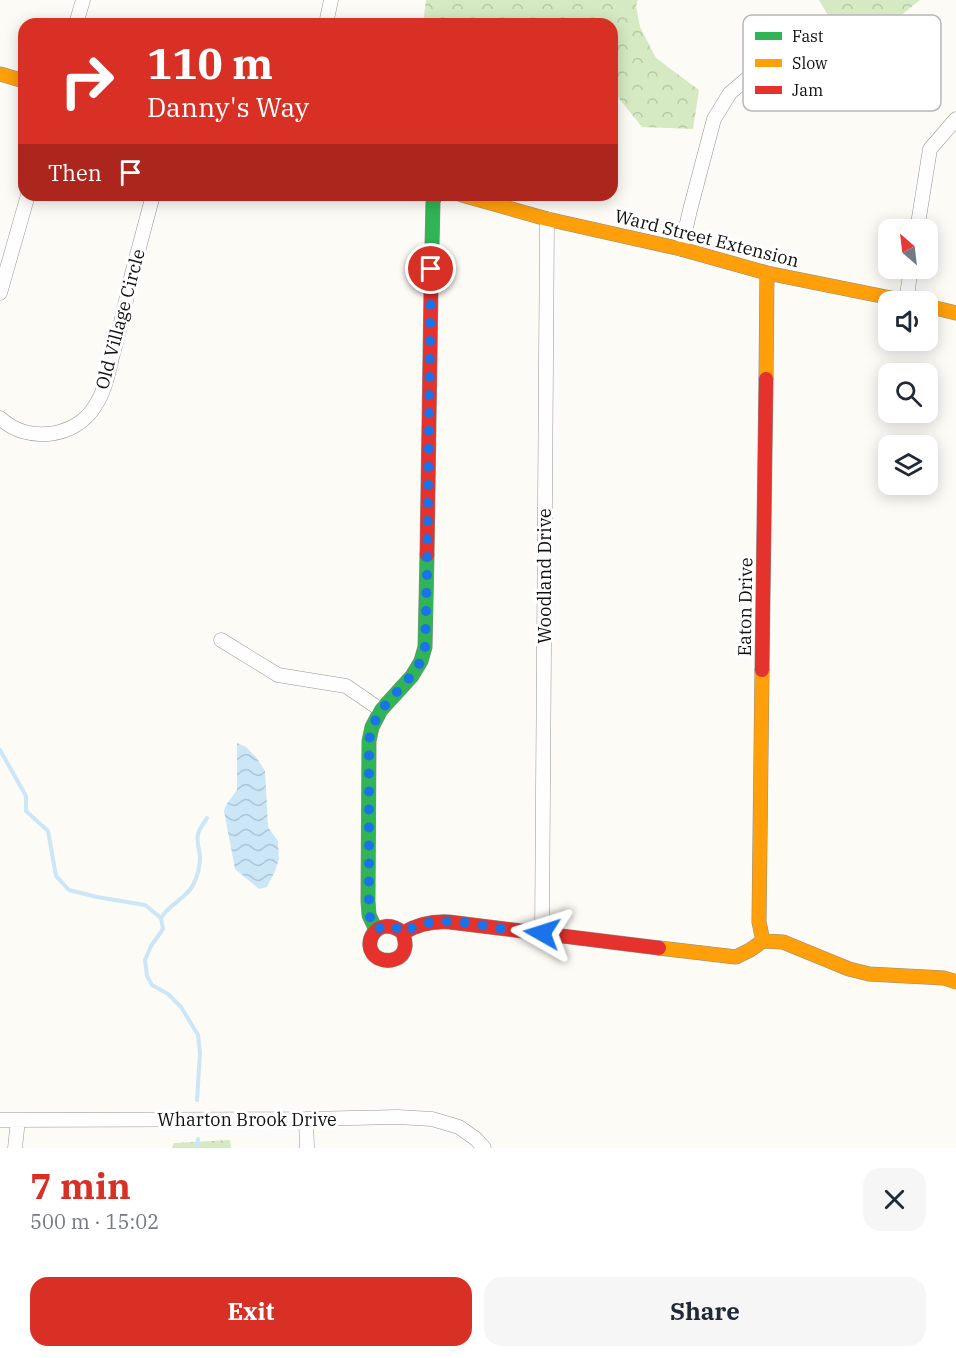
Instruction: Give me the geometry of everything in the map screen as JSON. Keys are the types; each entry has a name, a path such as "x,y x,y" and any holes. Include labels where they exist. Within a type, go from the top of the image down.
{"street":[{"path":"78,18 83,0"},
{"path":"327,18 331,0"},
{"path":"0,74 18,79"},
{"path":"681,249 714,119 730,93 743,82"},
{"path":"919,219 930,149 956,119"},
{"path":"0,293 26,201"},
{"name":"Old Village Circle","path":"0,418 8,426 20,431 33,435 44,434 81,423 96,405 102,393 121,325 151,201"},
{"path":"376,930 369,915 368,901 369,741 372,727 381,710 412,675 421,661 425,647 433,201"},
{"name":"Ward Street Extension","path":"491,201 547,219 681,249 767,273 878,295"},
{"name":"Woodland Drive","path":"542,933 547,219"},
{"name":"Eaton Drive","path":"763,941 759,922 767,273"},
{"path":"938,309 956,313"},
{"path":"221,640 278,675 346,686 381,710"},
{"path":"403,933 412,927 436,921 735,957 763,941 783,942 849,969 869,974 944,978 956,982"},
{"path":"387,925 403,933 406,940 405,948 396,959 381,960 371,950 370,942 376,930 387,925"},
{"name":"Wharton Brook Drive","path":"0,1120 398,1117 432,1119 459,1127 484,1148"},
{"path":"306,1119 307,1148"},
{"path":"15,1148 18,1120"}],"green space":[{"path":"426,0 638,0 636,6 640,27 656,58 699,90 693,129 642,127 618,97 618,18 424,18"},
{"path":"819,0 920,0 901,15 828,15"},
{"path":"230,1140 231,1148 172,1148 174,1143"}],"water":[{"path":"237,743 246,747 256,757 265,771 268,827 278,841 279,859 275,871 267,887 259,889 235,869 224,811 237,790"}],"waterway":[{"path":"0,750 26,796 26,811 48,831 56,876 69,890 145,905 161,918 163,929 151,946 145,960 147,976 152,985 168,994 181,1007 198,1035 200,1053 197,1100"},
{"path":"161,918 190,890 194,882 200,861 198,834 207,818"},
{"path":"197,1148 198,1139"}],"traffic: fast":[{"path":"431,289 433,201"},
{"path":"376,930 369,915 368,901 369,741 372,727 381,710 412,676 421,661 425,647 427,555"}],"traffic: slow":[{"path":"0,74 18,79"},
{"path":"483,201 547,219 681,249 767,273 878,295"},
{"path":"766,379 767,273"},
{"path":"938,309 956,313"},
{"path":"762,670 759,922 763,941"},
{"path":"659,948 736,957 763,941 783,942 849,969 869,974 944,978 956,982"}],"traffic: jam":[{"path":"427,555 431,289"},
{"path":"762,670 766,379"},
{"path":"403,933 405,947 398,958 382,959 372,953 371,939 379,929 386,926 403,933 420,925 443,922 659,948"}],"route":[{"path":"431,269 425,647 421,661 412,675 381,710 372,727 369,741 369,915 376,930 387,925 403,933 412,927 436,921 542,933"}]}
